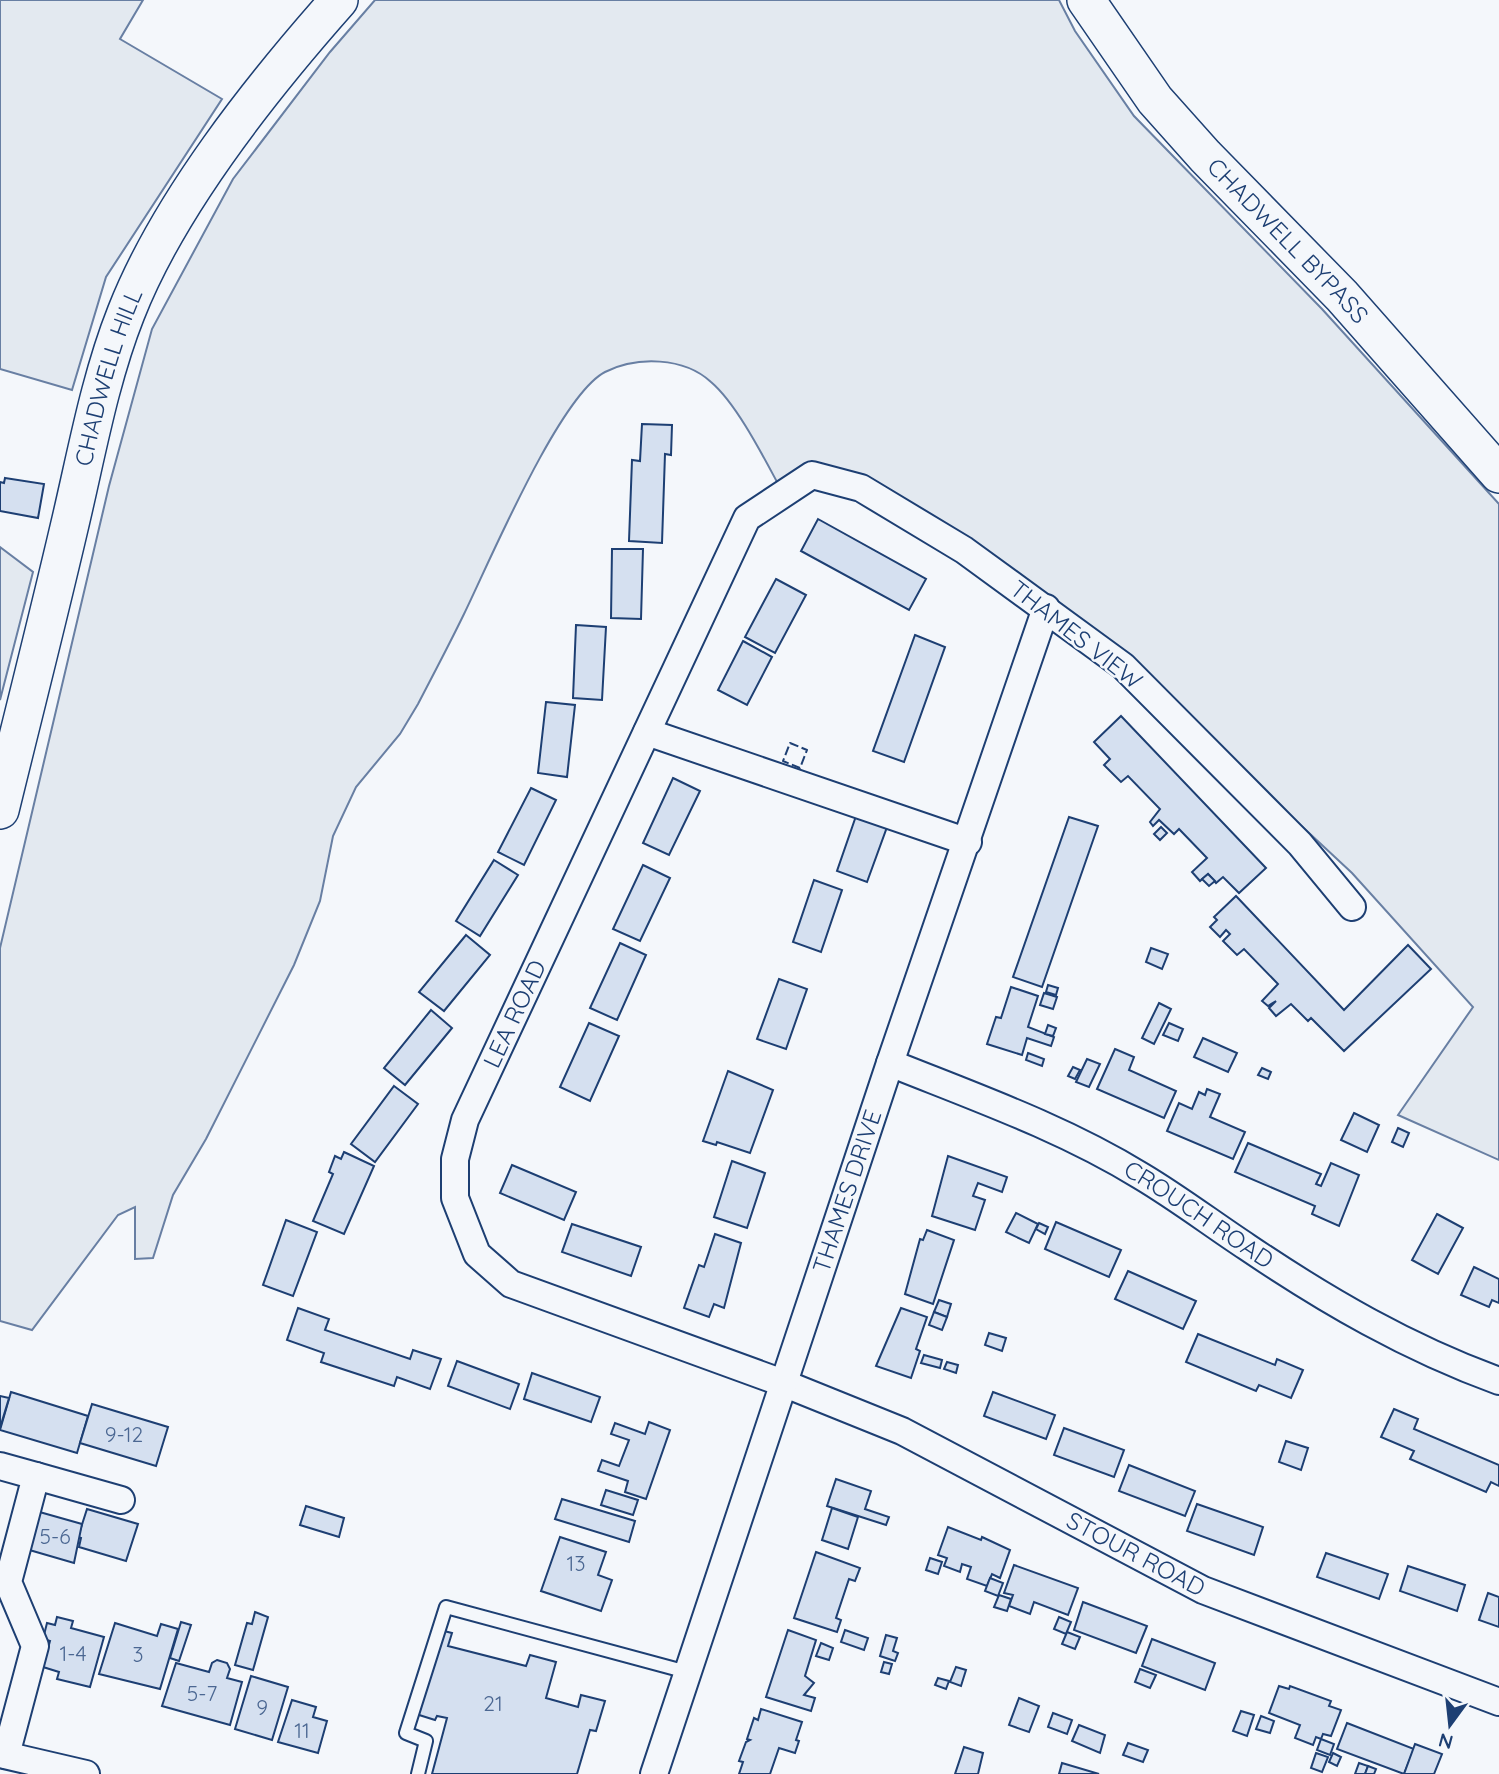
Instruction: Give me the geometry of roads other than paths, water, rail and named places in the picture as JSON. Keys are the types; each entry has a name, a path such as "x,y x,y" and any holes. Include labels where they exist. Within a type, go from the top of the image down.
{"street":[{"name":"CHADWELL HILL","path":"0,810 81,475 126,312 193,188 303,40 339,0"},
{"name":"CHADWELL BYPASS","path":"1086,0 1155,100 1205,156 1342,296 1499,474"},
{"name":"THAMES VIEW","path":"783,494 812,475 860,488 964,550 1046,608 1132,675 1300,844 1352,907"},
{"name":"LEA ROAD","path":"783,494 747,518 465,1120 455,1159 455,1198 477,1254 510,1284 783,1383"},
{"name":"THAMES DRIVE","path":"654,1774 890,1063 968,842 1046,608"},
{"path":"647,732 968,842"},
{"name":"CROUCH ROAD","path":"890,1063 1032,1120 1141,1175 1249,1249 1375,1327 1440,1360 1499,1381"},
{"name":"STOUR ROAD","path":"783,1383 902,1431 1203,1590 1499,1702"},
{"path":"0,1466 121,1500"},
{"path":"36,1476 9,1582 35,1646 3,1755 86,1774"}],"lane":[{"path":"418,1774 426,1741 406,1733 446,1607 687,1672"}]}
